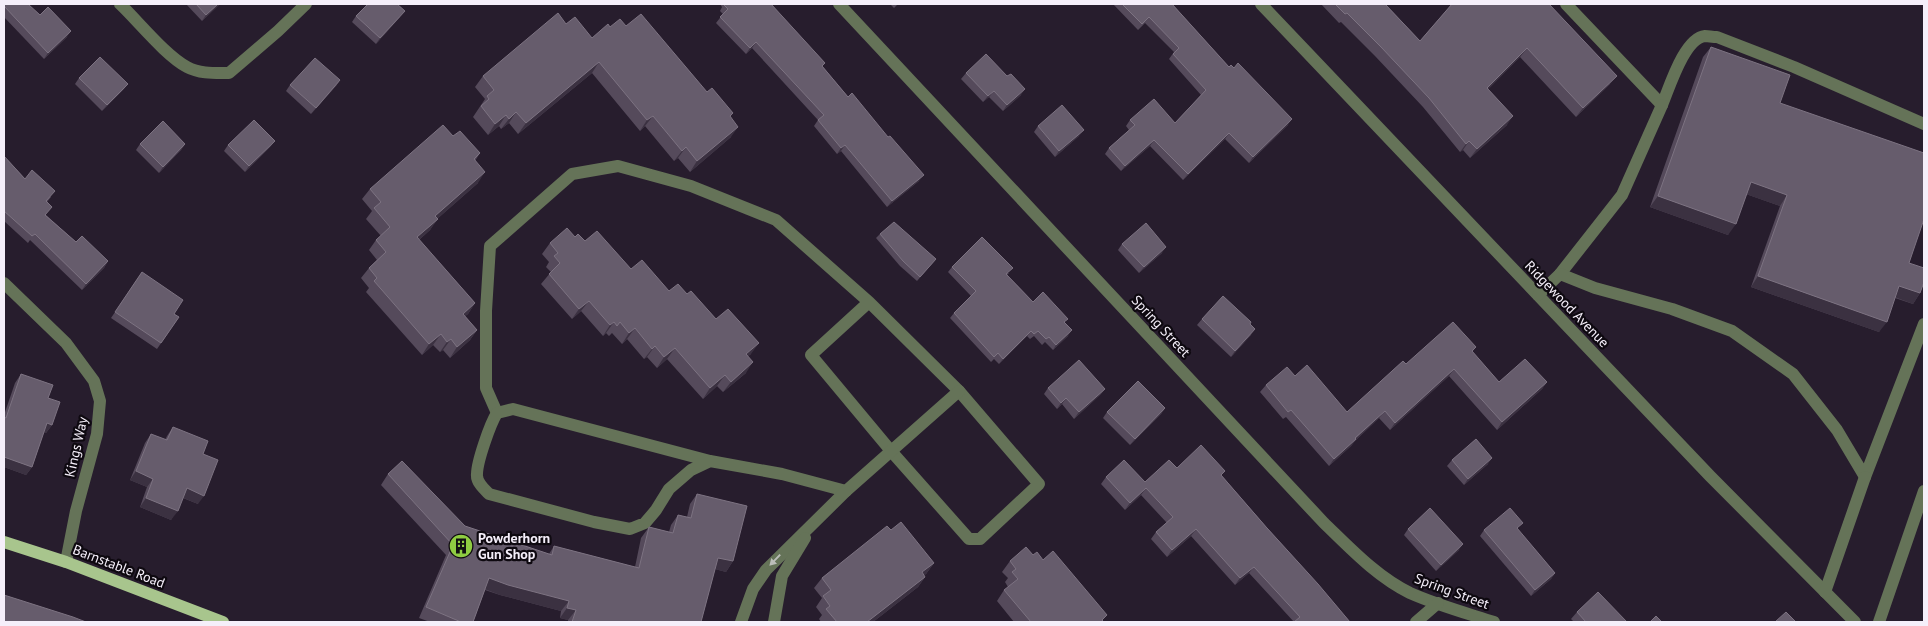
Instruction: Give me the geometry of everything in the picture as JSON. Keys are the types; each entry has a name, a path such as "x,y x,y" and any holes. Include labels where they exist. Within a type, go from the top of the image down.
{"main road":[{"name":"Barnstable Road","path":"4,542 66,562 223,622"}],"street":[{"path":"120,4 168,52 188,67 209,73 229,73 306,4"},
{"name":"Spring Street","path":"839,4 1324,523 1385,578 1410,592 1494,622"},
{"name":"Ridgewood Avenue","path":"1261,4 1710,476 1855,622"},
{"path":"1566,4 1662,105"},
{"path":"1538,295 1560,274 1622,195 1684,53 1694,40 1704,36 1717,37 1794,67 1924,124"},
{"path":"497,413 486,388 486,311 490,246 572,174 618,166 691,186 776,220 869,302 959,391 1039,484 980,539 969,539 891,451 811,355 869,302"},
{"path":"1560,274 1595,288 1672,309 1732,331 1794,374 1837,430 1865,477"},
{"name":"Kings Way","path":"4,283 66,343 94,381 100,401 97,434 76,511 66,562"},
{"path":"1825,592 1865,477 1924,324"},
{"path":"741,622 753,589 766,570 846,490 959,391"},
{"path":"710,461 691,470 669,488 656,510 645,523 630,529 594,522 490,494 482,487 476,476 490,424 497,413 513,409 710,461 782,474 846,490"},
{"path":"1878,622 1924,491"},
{"path":"774,622 782,576 822,513"},
{"path":"1416,622 1438,603"}],"building":[{"path":"4,4 28,4 40,15 48,7 71,31 48,53"},
{"path":"196,4 218,4 206,15"},
{"path":"368,4 397,4 405,11 380,38 356,16"},
{"path":"725,4 771,4 825,63 822,66 848,97 852,93 888,137 890,136 924,175 892,201 845,145 841,148 818,120 824,115 756,42 750,48 720,17 728,9"},
{"path":"1122,4 1172,4 1229,67 1231,65 1234,68 1238,63 1292,119 1253,157 1229,133 1188,174 1154,140 1125,166 1109,148 1135,125 1130,120 1154,99 1175,123 1206,90 1173,54 1179,48 1149,17 1142,24"},
{"path":"1335,4 1385,4 1420,41 1452,4 1549,4 1617,76 1583,108 1527,48 1487,88 1513,116 1477,149 1469,141 1466,144 1429,98 1347,13 1345,14"},
{"path":"558,13 566,24 575,17 592,38 608,24 610,27 620,19 626,26 641,14 707,92 712,88 733,113 730,116 738,127 697,161 686,147 682,151 653,116 647,120 599,62 526,123 516,112 509,119 506,115 495,124 481,106 489,99 487,96 494,90 483,76"},
{"path":"1711,47 1790,75 1780,103 1924,153 1924,219 1909,263 1924,268 1924,282 1920,293 1899,286 1887,322 1758,276 1787,195 1751,182 1736,224 1658,196"},
{"path":"986,54 1007,76 1011,74 1025,89 1007,105 994,91 988,96 966,73"},
{"path":"100,57 128,84 107,105 79,78"},
{"path":"315,58 340,80 316,108 290,85"},
{"path":"1062,105 1084,130 1059,151 1038,126"},
{"path":"254,120 275,141 249,166 228,145"},
{"path":"163,121 185,144 163,167 140,144"},
{"path":"443,125 453,136 460,131 480,153 474,159 485,172 435,216 438,219 417,237 475,303 463,314 477,330 457,347 451,339 447,342 441,334 429,344 374,281 377,278 369,268 386,252 376,240 390,227 374,208 381,202 370,189"},
{"path":"4,156 25,179 32,170 55,191 46,201 52,207 45,215 76,242 82,236 108,261 86,284 35,234 32,236 4,211"},
{"path":"894,222 936,259 920,277 903,261 880,234"},
{"path":"1146,223 1166,247 1144,267 1122,244"},
{"path":"567,228 575,237 578,234 585,241 597,231 631,269 642,260 669,291 678,284 687,294 691,291 716,319 728,309 759,343 746,354 753,362 731,382 725,375 710,388 675,348 664,357 655,346 652,349 635,328 629,333 620,322 617,326 614,322 610,325 589,301 579,309 549,274 560,263 554,256 558,253 550,243"},
{"path":"982,237 1013,268 1006,274 1033,302 1043,292 1068,319 1064,322 1072,330 1056,345 1049,337 1046,339 1038,331 1034,334 1031,331 1003,359 998,353 994,357 954,313 976,291 952,267"},
{"path":"142,272 183,300 174,314 179,317 161,343 115,312"},
{"path":"1223,296 1251,322 1250,324 1255,329 1235,351 1202,319"},
{"path":"1453,322 1476,347 1472,351 1499,382 1525,359 1547,382 1502,422 1454,369 1395,423 1385,411 1334,459 1291,410 1288,412 1266,385 1287,367 1295,376 1307,365 1347,412 1403,361 1406,364"},
{"path":"1079,360 1105,389 1079,412 1066,398 1061,403 1048,388"},
{"path":"21,374 53,385 48,398 60,402 52,425 47,423 32,467 4,457 4,417 6,418"},
{"path":"1138,381 1165,408 1135,439 1107,412"},
{"path":"173,427 208,441 203,454 218,460 204,496 187,488 178,511 146,498 153,479 136,471 151,434 167,440"},
{"path":"1476,439 1492,458 1468,479 1452,460"},
{"path":"1201,445 1225,471 1221,475 1350,622 1294,622 1300,617 1254,567 1240,578 1196,529 1172,550 1156,532 1173,517 1146,488 1130,503 1106,477 1124,460 1145,482 1169,460 1177,468"},
{"path":"402,461 465,526 552,555 554,546 639,568 649,527 673,533 678,515 691,518 697,494 747,506 733,561 718,558 701,622 572,622 576,610 567,608 569,601 489,578 473,622 461,622 426,607 453,545 388,474"},
{"path":"1430,508 1463,544 1441,565 1408,529"},
{"path":"1510,508 1523,523 1517,528 1555,573 1535,590 1484,530"},
{"path":"901,522 934,563 922,572 925,577 867,622 837,622 826,609 830,606 823,596 831,590 822,578 887,526 891,530"},
{"path":"1026,547 1033,555 1037,552 1043,560 1053,551 1107,615 1102,620 1104,622 1031,622 1004,590 1018,579 1012,572 1016,569 1010,561"},
{"path":"1598,592 1627,622 1586,622 1577,612"},
{"path":"4,595 73,617 86,622 4,622"},
{"path":"1786,612 1796,622 1775,622"},
{"path":"1656,616 1662,622 1650,622"}],"place":[{"name":"Powderhorn Gun Shop","path":"461,546"}]}
